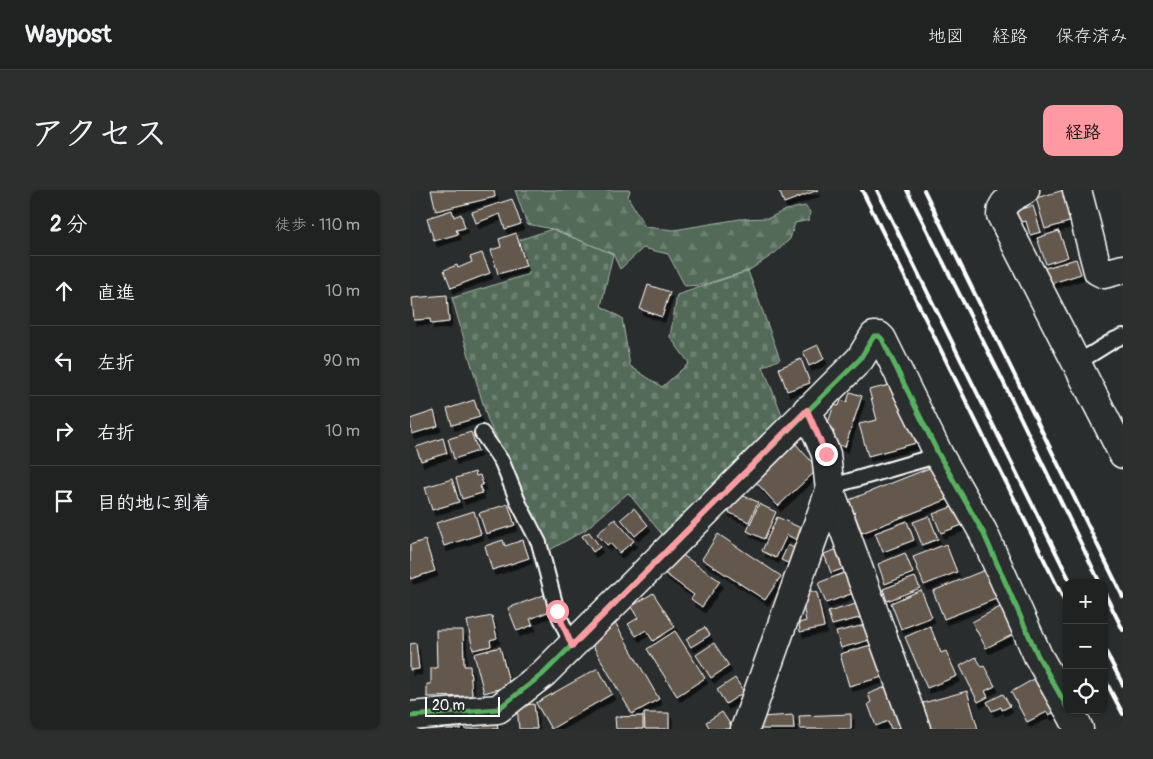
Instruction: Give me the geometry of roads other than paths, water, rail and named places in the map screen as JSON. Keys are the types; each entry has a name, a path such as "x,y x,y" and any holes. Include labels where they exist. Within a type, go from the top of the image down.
{"street":[{"path":"1025,190 1005,202 1001,208 1001,215 1123,454"},
{"path":"1077,190 1098,271 1104,274 1123,268"},
{"path":"410,716 498,709 543,674 860,358 874,336 879,336 882,339 939,455 983,532 1038,656 1063,700"},
{"path":"807,410 826,454 829,489 916,729"},
{"path":"745,729 829,489"},
{"path":"1071,714 1079,729"}],"lane":[{"path":"1077,363 1123,336"},
{"path":"482,433 502,462 519,504 540,543 557,611 572,646"},
{"path":"829,489 939,455"}],"railway":[{"path":"862,190 1063,598"},
{"path":"877,190 1069,579"},
{"path":"907,190 999,373 1098,579"},
{"path":"924,190 1123,597"},
{"path":"1108,600 1123,630"},
{"path":"1108,656 1123,685"},
{"path":"1108,686 1123,714"}]}
